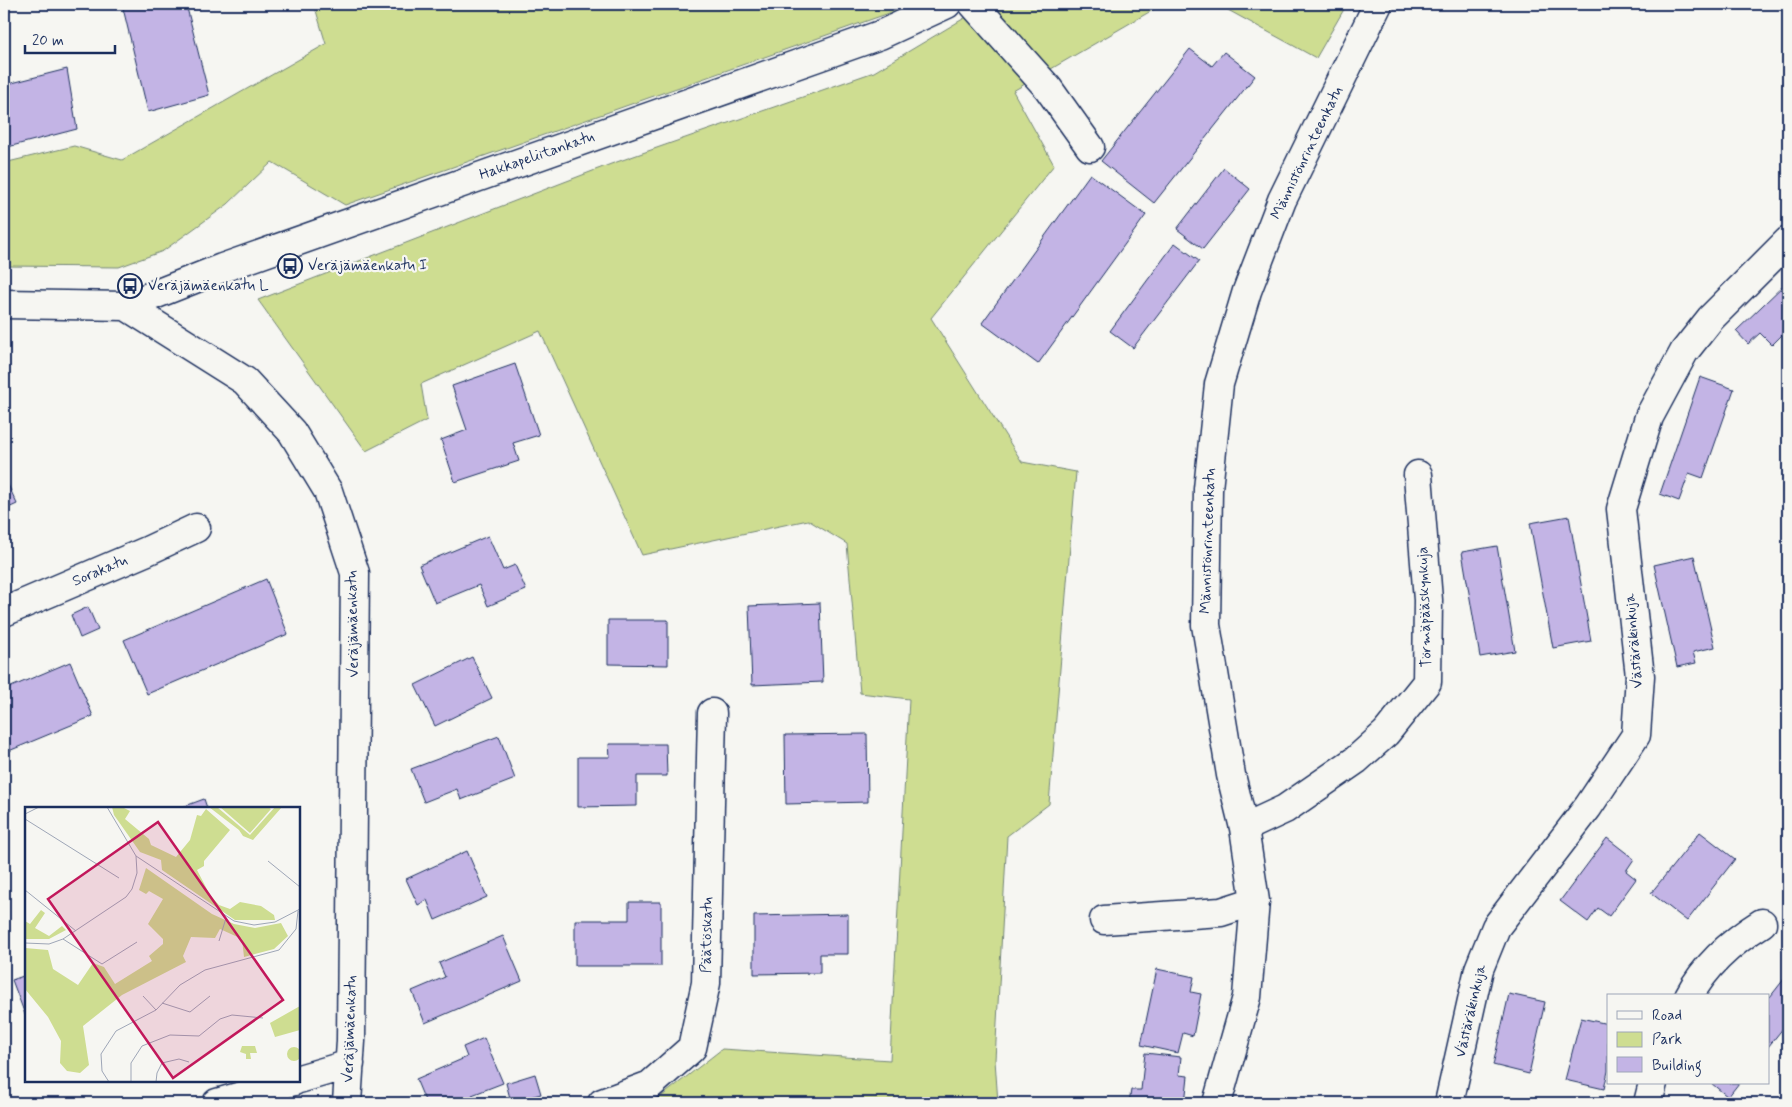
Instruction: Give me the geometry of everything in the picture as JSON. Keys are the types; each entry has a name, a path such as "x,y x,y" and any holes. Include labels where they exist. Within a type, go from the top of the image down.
{"street":[{"name":"Hakkapeliitankatu","path":"126,306 231,264 880,35 948,4"},
{"path":"973,4 1048,88 1090,147"},
{"name":"Männistönrinteenkatu","path":"1217,1103 1247,997 1255,901 1244,828 1231,775 1206,625 1208,489 1219,384 1247,291 1282,200 1378,4"},
{"name":"Västäräkinkuja","path":"1449,1103 1479,969 1496,927 1588,807 1636,735 1640,676 1621,509 1649,417 1684,352 1711,318 1788,241"},
{"path":"4,304 126,306"},
{"name":"Veräjämäenkatu","path":"126,306 245,381 292,432 328,491 355,573 350,1064 347,1103"},
{"name":"Törmäpääskynkuja","path":"1244,828 1285,809 1356,760 1386,733 1427,682 1428,600 1418,475"},
{"name":"Sorakatu","path":"4,612 147,552 196,528"},
{"name":"Päätöskatu","path":"602,1103 650,1085 692,1048 706,983 712,713"},
{"path":"1104,920 1221,912 1255,901"},
{"path":"1690,994 1698,979 1741,936 1762,924"},
{"path":"300,1079 350,1064"},
{"path":"217,1103 290,1082"},
{"path":"1648,1103 1653,1084"}],"green space":[{"path":"314,4 908,4 895,11 345,205 272,162 228,204 163,251 119,267 4,266 4,163 74,146 122,160 326,44"},
{"path":"988,4 1163,4 1013,91 1054,165 931,318 1022,462 1076,472 1049,804 1007,836 995,1060 998,1103 653,1103 722,1049 890,1060 909,699 860,693 847,544 808,520 642,555 540,331 421,384 427,420 366,451 258,300 611,164 874,72"},
{"path":"1217,4 1347,4 1316,58"}],"building":[{"path":"122,4 186,4 209,95 148,112"},
{"path":"1190,49 1212,66 1224,52 1255,76 1154,203 1101,161"},
{"path":"67,69 77,129 4,148 4,85"},
{"path":"1224,168 1250,189 1203,249 1177,229"},
{"path":"1090,174 1146,215 1038,364 982,323"},
{"path":"1175,243 1199,261 1133,348 1110,331"},
{"path":"1788,281 1788,329 1772,345 1760,333 1748,344 1736,331"},
{"path":"515,364 539,435 513,443 519,461 455,482 441,440 467,430 452,386"},
{"path":"1700,377 1734,389 1703,478 1689,473 1679,501 1660,494"},
{"path":"4,476 17,504 4,510"},
{"path":"1569,516 1591,641 1553,648 1530,523"},
{"path":"488,536 503,570 515,565 526,590 488,606 479,585 435,603 419,565"},
{"path":"1497,546 1515,651 1480,657 1462,552"},
{"path":"1694,556 1715,647 1693,652 1696,663 1677,667 1654,565"},
{"path":"266,579 288,634 147,694 124,640"},
{"path":"820,603 823,682 752,685 749,606"},
{"path":"88,607 98,630 80,638 71,615"},
{"path":"608,620 668,620 668,665 608,664"},
{"path":"472,657 492,698 435,726 415,685"},
{"path":"70,662 93,716 4,753 4,690"},
{"path":"867,734 868,802 786,804 785,735"},
{"path":"499,736 515,779 461,800 457,789 424,802 411,769"},
{"path":"609,744 666,744 667,776 637,776 637,806 578,807 578,757 610,757"},
{"path":"204,799 207,807 183,807"},
{"path":"1700,832 1735,859 1687,921 1651,893"},
{"path":"1607,838 1634,859 1626,871 1636,879 1609,916 1598,908 1588,922 1560,901"},
{"path":"467,851 487,897 435,920 427,900 418,905 406,879"},
{"path":"629,902 661,902 661,966 575,966 575,920 629,920"},
{"path":"848,914 848,954 820,954 820,973 754,974 754,916"},
{"path":"503,936 522,981 425,1023 412,991 445,977 439,963"},
{"path":"1157,969 1194,977 1191,992 1201,994 1193,1036 1183,1033 1178,1053 1141,1045"},
{"path":"1788,974 1788,1022 1770,1044 1770,997"},
{"path":"25,975 25,1014 12,980"},
{"path":"1509,994 1545,1002 1529,1074 1493,1065"},
{"path":"1581,1018 1607,1024 1607,1076 1604,1089 1565,1080"},
{"path":"484,1038 503,1083 472,1095 475,1103 426,1103 416,1079 467,1057 463,1047"},
{"path":"1145,1053 1181,1057 1179,1075 1188,1076 1185,1103 1129,1103 1131,1090 1141,1090"},
{"path":"535,1074 541,1094 511,1102 506,1083"},
{"path":"1712,1084 1738,1084 1728,1097"}],"place":[{"name":"Veräjämäenkatu I","path":"290,266"},
{"name":"Veräjämäenkatu L","path":"130,286"}]}
